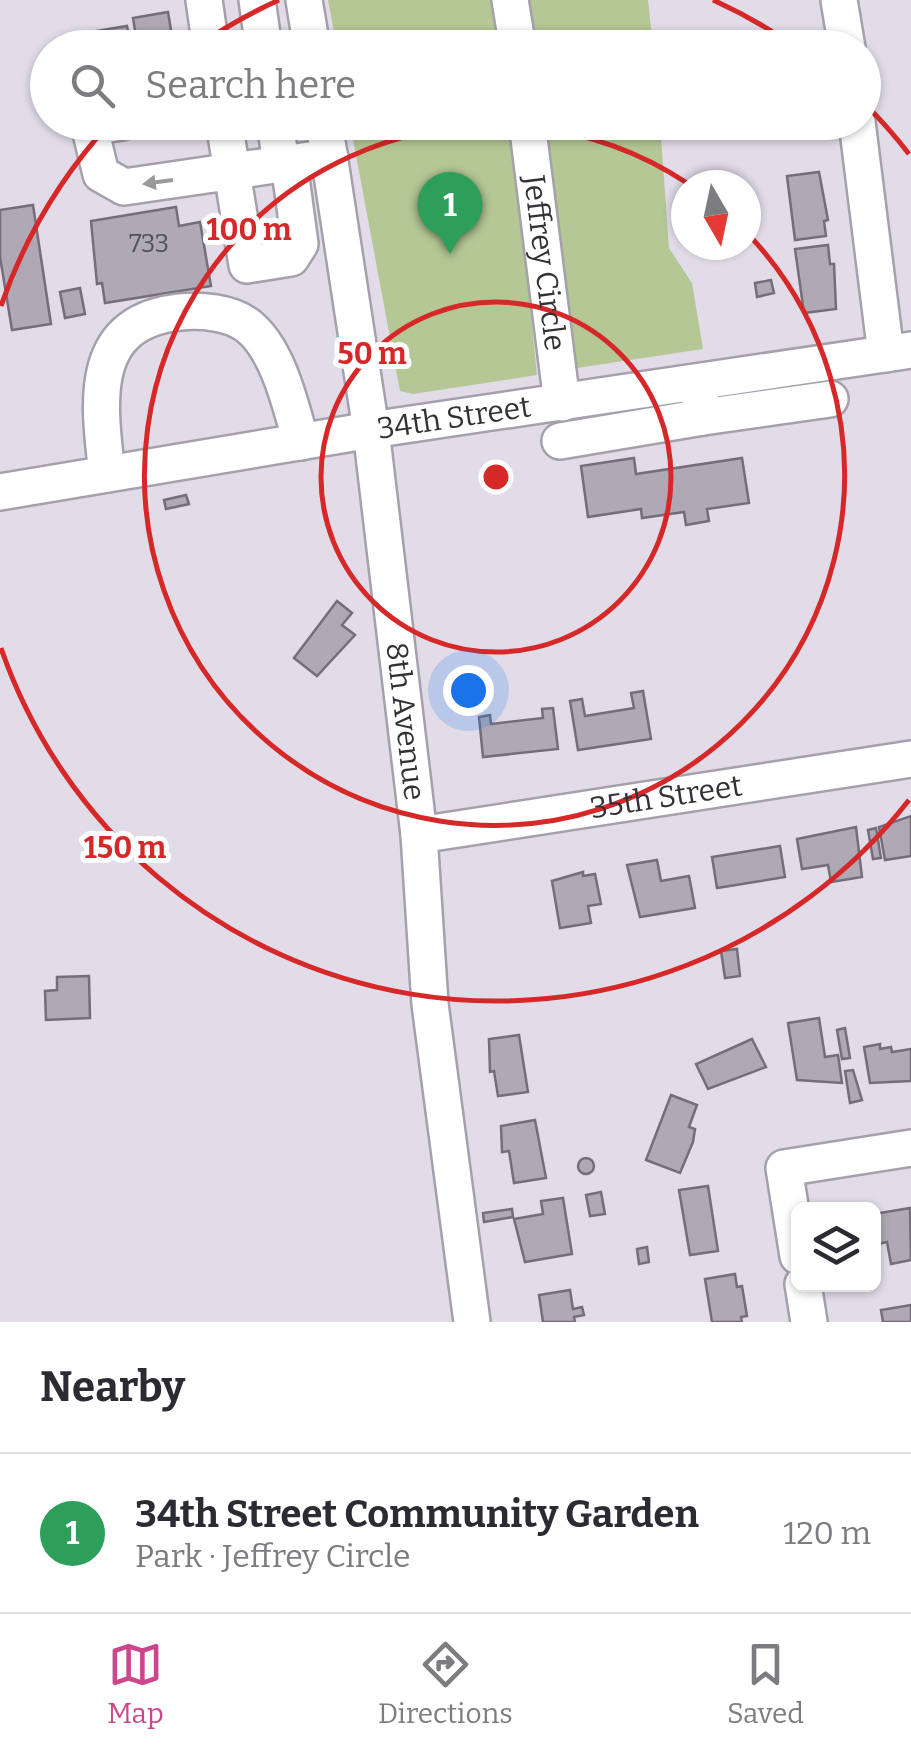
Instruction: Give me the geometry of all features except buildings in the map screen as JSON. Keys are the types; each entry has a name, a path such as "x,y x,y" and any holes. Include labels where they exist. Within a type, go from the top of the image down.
{"street":[{"path":"204,0 209,30"},
{"path":"257,0 261,30"},
{"path":"304,0 309,30"},
{"path":"510,0 515,30"},
{"path":"839,0 845,30"},
{"path":"106,140 101,174 124,188 330,157"},
{"path":"228,140 247,265 235,320"},
{"path":"247,265 291,258 300,244 279,140"},
{"name":"8th Avenue","path":"327,140 372,430 419,835 430,1004 472,1322"},
{"name":"Jeffrey Circle","path":"530,140 562,402"},
{"path":"861,140 898,352"},
{"path":"106,474 104,365 114,345 133,326 156,316 191,311 248,325 266,349 301,442"},
{"name":"34th Street","path":"0,492 562,402 700,400 898,352"},
{"path":"560,441 700,400 830,398"},
{"name":"35th Street","path":"419,835 911,759"},
{"path":"791,1212 784,1168 911,1148"},
{"path":"804,1292 810,1322"}],"green space":[{"path":"328,0 495,0 499,30 334,30"},
{"path":"523,0 648,0 651,30 527,30"},
{"path":"353,140 514,140 537,375 413,394 400,391"},
{"path":"543,140 661,140 671,260 677,260 692,283 703,349 577,368"}],"place":[{"name":"34th Street Community Garden","path":"450,254"}]}
